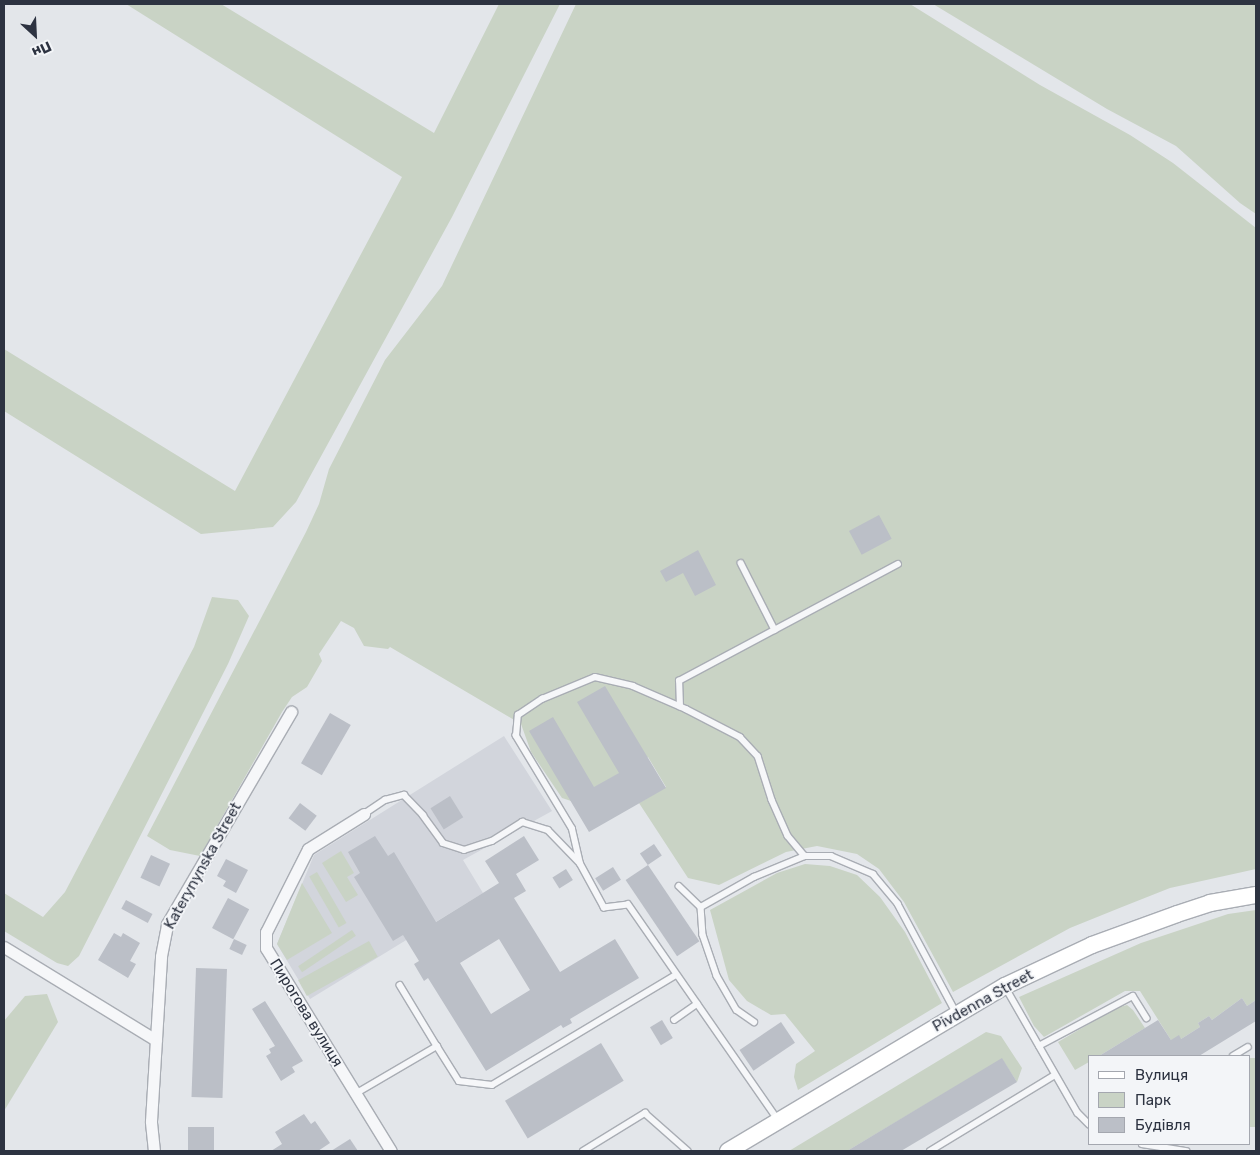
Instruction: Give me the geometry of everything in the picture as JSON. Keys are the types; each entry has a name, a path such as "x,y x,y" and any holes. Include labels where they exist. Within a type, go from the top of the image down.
{"street":[{"name":"Katerynynska Street","path":"154,1151 151,1121 161,956 167,924 291,712"},
{"name":"Пирогова вулиця","path":"364,814 308,849 266,932 266,948 390,1151"},
{"name":"Pivdenna Street","path":"728,1151 1005,986 1092,945 1177,914 1210,903 1256,895"},
{"path":"4,947 156,1040"}],"lane":[{"path":"740,564 775,630"},
{"path":"680,707 679,681 898,564"},
{"path":"580,864 572,829 516,736 518,715 542,699 595,677 633,686 740,737 758,756 772,800 788,836 805,856"},
{"path":"364,814 386,800 404,795 423,815 443,843 464,850 492,840 522,822 548,830 580,864 604,908 628,905 778,1121"},
{"path":"701,907 754,877 805,856 831,856 873,874 898,904 957,1014"},
{"path":"679,886 701,907 703,935 718,976 737,1010 754,1022"},
{"path":"400,986 459,1081 492,1085 676,975"},
{"path":"1005,986 1078,1113 1088,1123"},
{"path":"1039,1046 1132,996 1148,1018"},
{"path":"674,1020 697,1004"},
{"path":"355,1094 437,1046"},
{"path":"1235,1055 1248,1047"},
{"path":"930,1151 1055,1075"},
{"path":"583,1151 645,1113 688,1151"},
{"path":"1148,1145 1184,1151"}],"shaded area":[{"path":"504,736 552,811 463,860 483,893 310,999 277,944 314,855"}],"green space":[{"path":"126,4 221,4 434,133 499,4 560,4 452,217 296,502 273,527 201,534 4,411 4,349 235,491 402,177"},
{"path":"576,4 910,4 1040,85 1130,135 1173,163 1256,228 1256,869 1170,888 1070,928 953,992 904,902 879,869 857,854 817,846 786,852 719,885 688,878 639,803 666,787 648,757 571,801 562,798 531,752 521,724 390,647 388,649 364,646 354,628 341,621 319,654 322,661 307,687 292,697 282,712 200,856 170,850 147,836 306,532 319,504 329,469 385,360 442,286"},
{"path":"933,4 1256,4 1256,214 1240,203 1176,146 1107,109"},
{"path":"212,597 238,600 249,616 228,664 79,956 68,966 57,963 4,931 4,893 43,917 65,892 194,647"},
{"path":"341,851 354,873 347,877 358,895 346,902 322,863"},
{"path":"805,864 830,866 857,875 880,897 905,932 942,1003 798,1090 794,1077 796,1064 815,1051 785,1014 771,1015 747,1001 729,980 710,910 777,873"},
{"path":"317,872 346,923 339,928 309,876"},
{"path":"302,883 332,933 287,960 277,944"},
{"path":"1256,910 1256,1000 1247,1006 1242,998 1212,1020 1209,1016 1198,1023 1200,1027 1181,1039 1171,1040 1140,991 1125,991 1044,1037 1034,1026 1019,997 1141,943 1228,914"},
{"path":"352,930 356,936 302,972 298,966"},
{"path":"369,941 378,957 307,996 298,980"},
{"path":"47,994 58,1022 4,1111 4,1021 25,996"},
{"path":"1127,1005 1133,1010 1145,1028 1101,1055 1088,1055 1088,1063 1075,1070 1058,1042 1116,1008"},
{"path":"986,1032 1001,1036 1022,1068 1017,1082 1002,1059 847,1151 789,1151"},
{"path":"1250,1058 1256,1058 1256,1127 1250,1127"}],"building":[{"path":"879,515 892,539 862,555 849,531"},
{"path":"698,550 716,585 695,596 683,573 666,582 660,571"},
{"path":"605,686 666,788 589,832 529,731 553,717 594,787 619,773 577,702"},
{"path":"330,713 351,725 322,775 301,763"},
{"path":"450,796 463,817 444,829 430,808"},
{"path":"300,803 317,816 305,831 289,818"},
{"path":"375,836 388,856 394,852 436,922 499,883 485,861 524,836 539,860 516,874 526,891 514,898 560,972 615,939 639,978 570,1019 572,1023 563,1028 561,1025 486,1071 428,978 424,981 414,964 419,961 403,935 393,941 354,877 360,873 348,852","holes":["499,939 530,990 491,1014 460,963"]},
{"path":"654,844 662,856 648,865 640,854"},
{"path":"151,855 170,864 159,887 140,878"},
{"path":"226,859 248,870 236,893 223,886 226,881 217,876"},
{"path":"648,865 699,941 677,956 626,880"},
{"path":"613,867 621,880 603,891 595,878"},
{"path":"566,869 573,880 559,889 552,877"},
{"path":"228,898 249,909 233,939 212,928"},
{"path":"126,900 152,914 148,923 121,909"},
{"path":"114,933 121,937 123,933 140,943 130,961 136,964 128,978 98,960"},
{"path":"234,939 247,945 242,955 229,949"},
{"path":"196,968 227,969 222,1098 191,1097"},
{"path":"1242,998 1247,1006 1256,1000 1256,1021 1201,1055 1101,1055 1158,1020 1171,1040 1179,1035 1181,1039 1200,1027 1198,1023 1209,1016 1212,1020"},
{"path":"265,1001 303,1061 292,1067 295,1072 281,1081 266,1056 271,1053 269,1049 275,1046 252,1009"},
{"path":"662,1020 673,1038 661,1045 650,1027"},
{"path":"781,1022 795,1043 754,1071 740,1050"},
{"path":"601,1043 624,1081 528,1138 505,1101"},
{"path":"1002,1058 1017,1082 901,1151 847,1151"},
{"path":"304,1114 311,1124 315,1121 330,1143 318,1151 271,1151 282,1144 275,1132"},
{"path":"188,1127 214,1127 214,1151 188,1151"},
{"path":"350,1139 358,1151 331,1151"}]}
